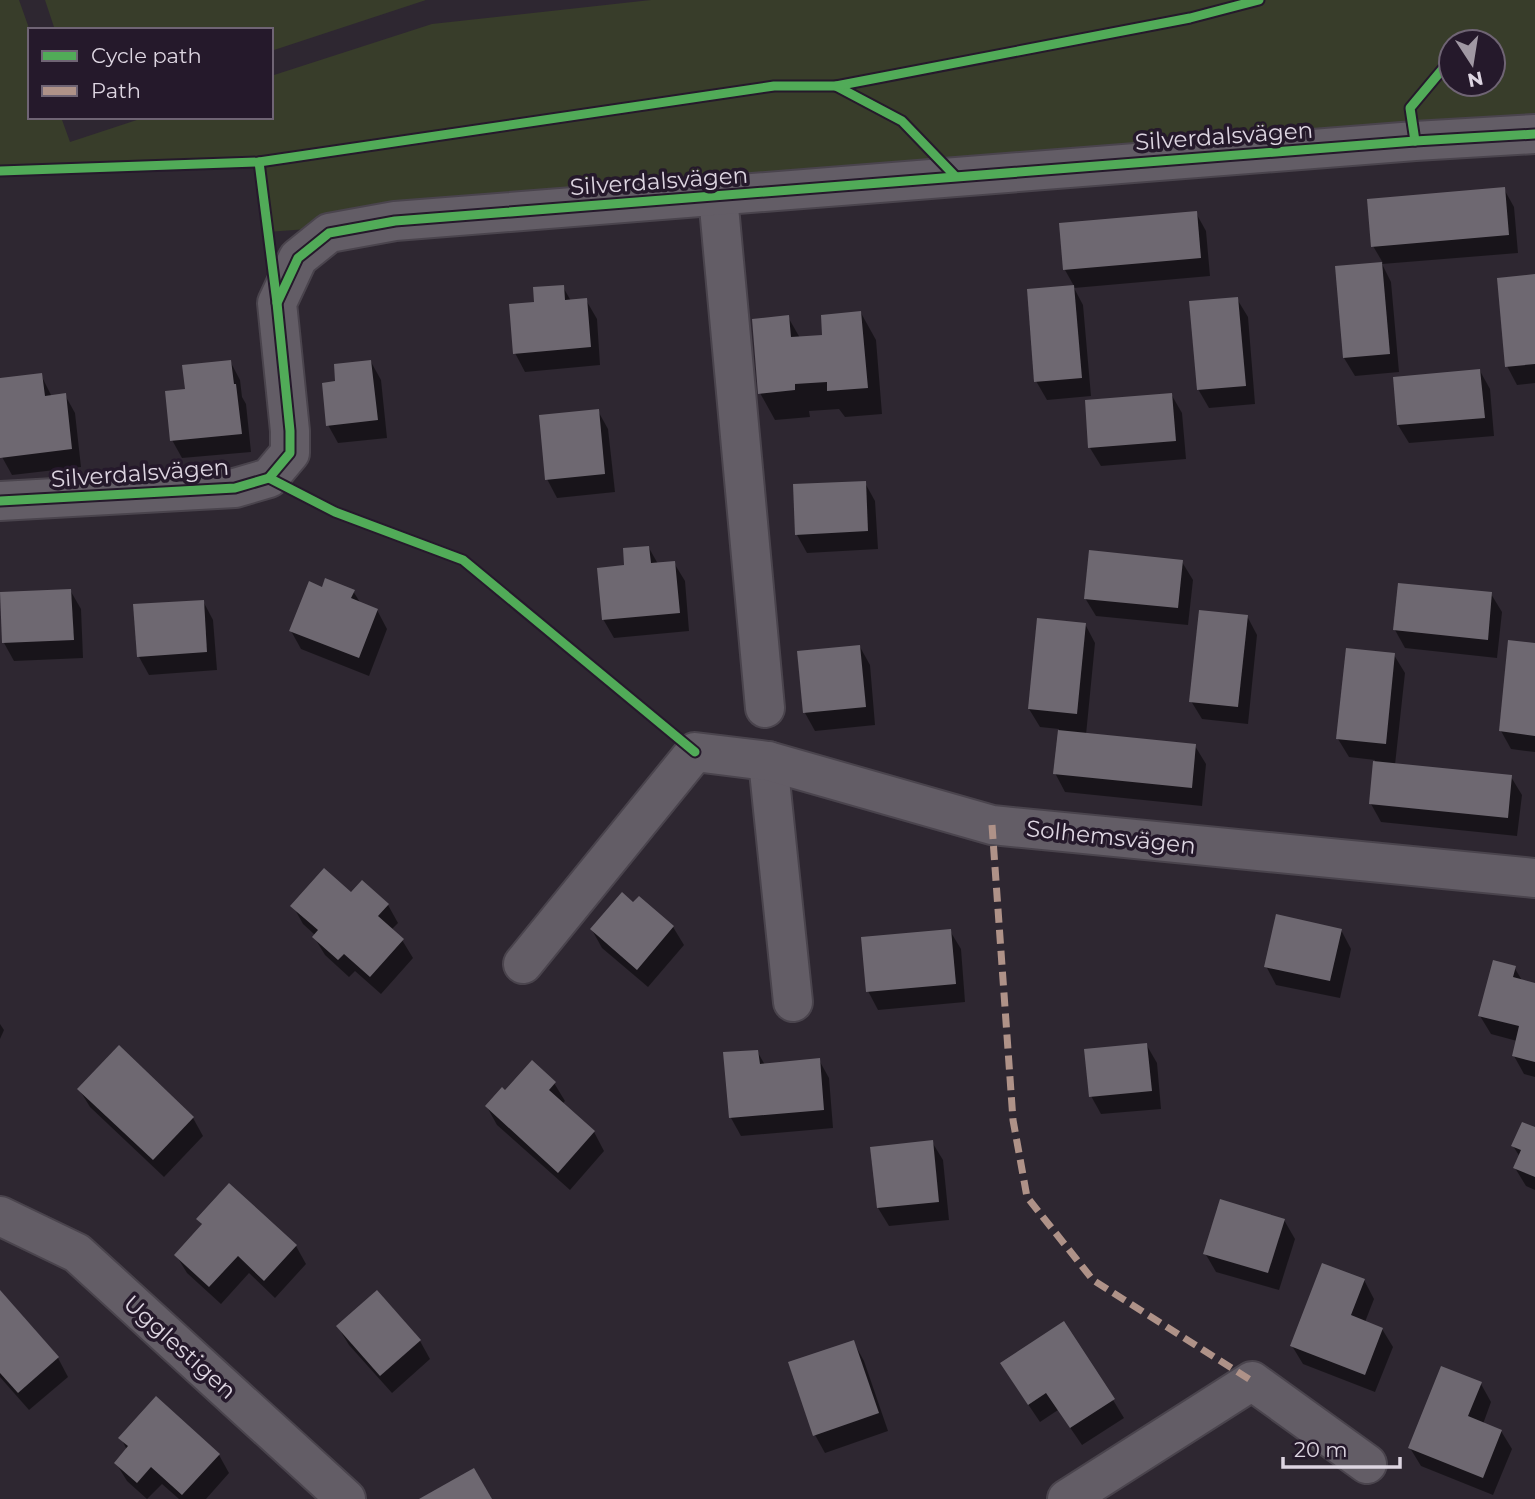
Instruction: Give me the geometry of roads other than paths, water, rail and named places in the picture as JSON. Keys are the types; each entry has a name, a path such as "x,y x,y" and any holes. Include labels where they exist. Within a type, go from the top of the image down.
{"street":[{"name":"Silverdalsvägen","path":"0,501 235,488 269,478 289,453 290,431 277,303 298,258 329,233 395,221 1206,157 1535,134"},
{"name":"Silverdalsvägen","path":"718,196 765,708"},
{"name":"Solhemsvägen","path":"523,964 695,752 768,761 992,825 1535,878"},
{"path":"768,761 793,1002"},
{"name":"Ugglestigen","path":"0,1216 77,1253 346,1499"},
{"path":"1067,1499 1252,1381 1367,1464"}]}
